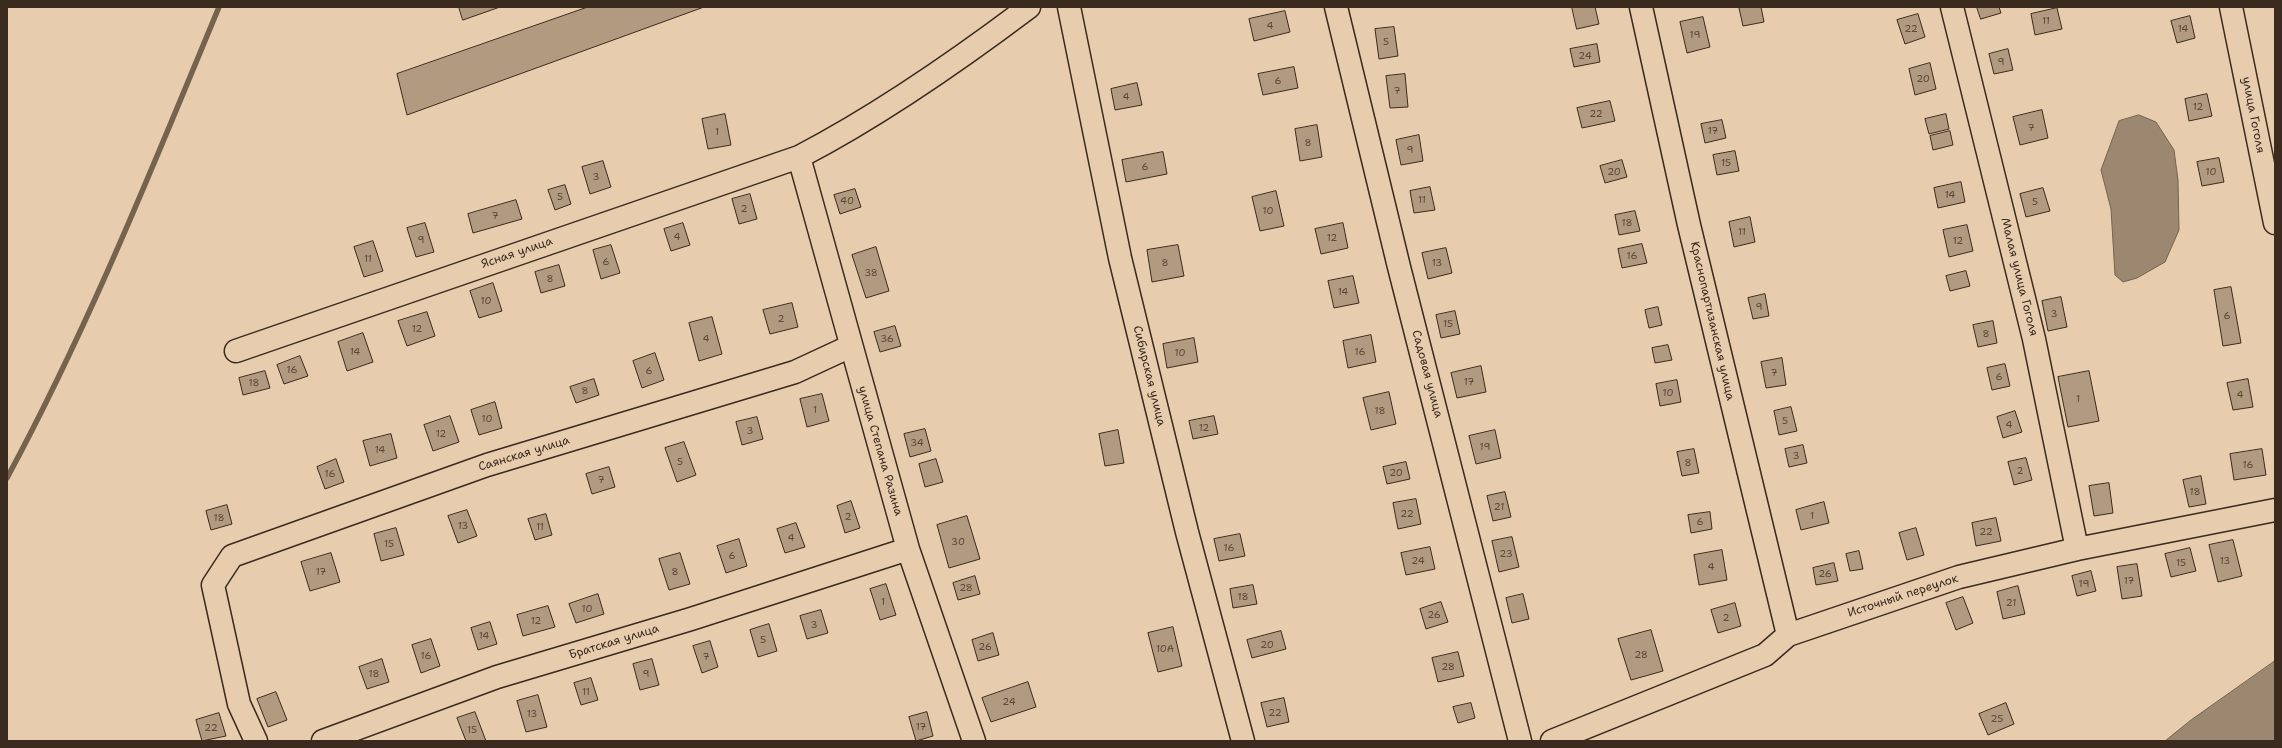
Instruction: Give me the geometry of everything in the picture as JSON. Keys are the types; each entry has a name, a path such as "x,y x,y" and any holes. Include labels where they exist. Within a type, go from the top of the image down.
{"street":[{"name":"Ясная улица","path":"236,350 799,157 836,138 972,49 1029,7"},
{"name":"Сибирская улица","path":"1069,7 1120,258 1187,532 1243,741"},
{"name":"Садовая улица","path":"1336,7 1399,267 1520,741"},
{"name":"Краснопартизанская улица","path":"1641,7 1689,224 1788,635"},
{"name":"Малая улица Гоголя","path":"1952,7 2034,339 2077,549"},
{"name":"улица Гоголя","path":"2232,7 2275,223"},
{"name":"улица Степана Разина","path":"799,157 908,550 974,741"},
{"name":"Саянская улица","path":"256,741 239,704 212,585 232,556 487,465 795,372 851,346"},
{"name":"Источный переулок","path":"1552,741 1765,655 1788,635 1959,577 2077,549 2275,510"},
{"name":"Братская улица","path":"323,741 497,677 691,619 908,550"}],"shaded area":[{"path":"2139,115 2156,122 2174,150 2178,180 2179,230 2165,262 2137,278 2123,282 2115,275 2111,209 2101,170 2119,121"},
{"path":"2275,661 2275,741 2165,741 2191,720"}],"building":[{"path":"459,7 500,7 463,20"},
{"path":"588,7 704,7 407,115 397,74"},
{"path":"1572,7 1595,7 1599,24 1577,29"},
{"path":"1761,7 1764,22 1743,26 1739,8"},
{"path":"1977,7 1999,7 2001,13 1981,19"},
{"path":"2057,8 2062,29 2035,35 2031,14"},
{"path":"1285,11 1290,32 1254,41 1249,19"},
{"path":"1918,14 1925,37 1905,44 1897,20"},
{"path":"2190,16 2195,38 2177,43 2171,21"},
{"path":"1703,17 1710,47 1687,53 1680,22"},
{"path":"1394,27 1398,56 1379,59 1375,29"},
{"path":"1597,44 1600,62 1574,67 1570,49"},
{"path":"2008,49 2013,70 1994,74 1989,54"},
{"path":"1930,63 1936,89 1915,95 1909,69"},
{"path":"1294,67 1298,88 1263,95 1258,74"},
{"path":"1405,74 1408,107 1390,108 1386,76"},
{"path":"1137,83 1142,105 1115,110 1111,89"},
{"path":"2207,94 2212,116 2189,121 2185,99"},
{"path":"1610,101 1615,121 1582,128 1577,108"},
{"path":"2042,110 2048,138 2020,145 2013,117"},
{"path":"725,114 731,145 708,149 702,119"},
{"path":"1946,114 1949,129 1929,134 1925,119"},
{"path":"1722,120 1726,138 1705,143 1701,124"},
{"path":"1317,125 1322,157 1300,161 1295,129"},
{"path":"1950,131 1953,145 1933,150 1930,136"},
{"path":"1419,135 1423,161 1401,165 1396,140"},
{"path":"1735,151 1739,171 1717,175 1713,155"},
{"path":"1163,152 1167,174 1126,182 1122,160"},
{"path":"2219,158 2224,182 2202,186 2197,162"},
{"path":"1622,160 1627,177 1605,183 1600,166"},
{"path":"603,161 611,187 590,194 582,167"},
{"path":"1961,182 1965,202 1938,208 1934,188"},
{"path":"565,185 571,204 555,210 548,190"},
{"path":"1430,187 1435,210 1414,213 1410,191"},
{"path":"2043,188 2050,211 2026,217 2020,194"},
{"path":"855,189 861,207 840,214 834,195"},
{"path":"1276,191 1284,226 1260,231 1252,197"},
{"path":"750,194 757,219 739,224 732,199"},
{"path":"516,200 522,219 473,233 468,214"},
{"path":"1635,211 1640,231 1619,235 1615,215"},
{"path":"1750,217 1755,242 1734,247 1729,222"},
{"path":"425,223 434,252 416,257 407,228"},
{"path":"683,223 690,245 671,251 664,229"},
{"path":"1343,223 1348,248 1321,254 1315,229"},
{"path":"1967,225 1973,251 1949,257 1943,230"},
{"path":"373,241 383,271 364,277 354,247"},
{"path":"1642,244 1647,263 1622,268 1618,249"},
{"path":"611,245 620,273 601,279 593,250"},
{"path":"1178,245 1184,276 1152,282 1147,250"},
{"path":"876,247 889,291 866,298 852,255"},
{"path":"1446,248 1452,273 1428,279 1422,253"},
{"path":"559,265 565,286 541,293 535,272"},
{"path":"1966,271 1970,286 1950,291 1946,276"},
{"path":"1353,276 1359,303 1334,308 1328,281"},
{"path":"493,283 502,311 479,318 470,291"},
{"path":"2231,287 2241,343 2223,346 2214,290"},
{"path":"1765,294 1769,316 1753,319 1748,298"},
{"path":"2061,297 2067,327 2048,331 2042,301"},
{"path":"792,303 798,327 770,334 763,310"},
{"path":"1658,307 1662,325 1649,328 1645,310"},
{"path":"1455,311 1460,334 1441,338 1436,315"},
{"path":"427,312 435,336 407,346 398,321"},
{"path":"712,317 722,354 699,361 689,323"},
{"path":"1993,321 1997,343 1978,347 1973,325"},
{"path":"895,326 901,346 880,352 874,332"},
{"path":"363,333 373,362 347,371 338,342"},
{"path":"1371,335 1376,362 1348,368 1343,341"},
{"path":"1194,338 1198,362 1167,368 1163,344"},
{"path":"1668,345 1672,360 1655,363 1652,348"},
{"path":"655,353 664,380 642,388 633,361"},
{"path":"300,356 308,376 284,384 277,365"},
{"path":"1782,358 1786,385 1766,388 1761,362"},
{"path":"2005,364 2010,386 1992,390 1987,368"},
{"path":"1481,366 1486,392 1457,398 1451,373"},
{"path":"265,371 270,388 243,395 239,378"},
{"path":"2089,371 2099,421 2068,427 2058,377"},
{"path":"594,379 599,395 576,403 570,387"},
{"path":"2248,379 2253,407 2233,410 2227,383"},
{"path":"1677,380 1681,402 1660,406 1656,384"},
{"path":"1389,392 1396,424 1371,430 1363,398"},
{"path":"822,394 829,421 807,427 800,399"},
{"path":"495,402 502,428 479,435 471,410"},
{"path":"1791,407 1797,431 1779,435 1774,411"},
{"path":"2015,411 2022,432 2003,438 1997,417"},
{"path":"450,416 459,442 433,451 424,425"},
{"path":"1214,416 1218,434 1193,439 1189,421"},
{"path":"757,417 763,439 742,445 736,422"},
{"path":"925,429 931,451 910,457 904,434"},
{"path":"1118,430 1124,463 1105,466 1099,434"},
{"path":"1495,430 1501,458 1476,464 1469,436"},
{"path":"391,434 397,458 370,466 363,441"},
{"path":"684,442 696,475 677,482 665,448"},
{"path":"1803,445 1807,463 1789,467 1785,449"},
{"path":"1694,449 1699,473 1682,476 1677,452"},
{"path":"2262,449 2266,475 2234,480 2230,454"},
{"path":"2026,458 2032,480 2014,485 2008,462"},
{"path":"336,459 344,482 325,489 317,467"},
{"path":"936,459 943,482 925,487 919,464"},
{"path":"1406,462 1410,479 1387,484 1383,467"},
{"path":"609,467 615,487 592,494 586,474"},
{"path":"2201,476 2206,504 2189,507 2183,480"},
{"path":"2109,483 2113,513 2094,516 2089,486"},
{"path":"1505,492 1511,517 1493,521 1487,496"},
{"path":"1416,499 1421,524 1398,529 1393,503"},
{"path":"851,501 860,528 845,533 837,506"},
{"path":"1824,502 1829,523 1801,530 1796,510"},
{"path":"227,505 232,524 211,530 206,511"},
{"path":"467,510 477,536 458,543 448,516"},
{"path":"1710,512 1712,529 1691,533 1688,515"},
{"path":"546,514 552,535 535,540 528,519"},
{"path":"967,516 980,559 949,568 937,525"},
{"path":"1996,518 2001,541 1976,546 1972,523"},
{"path":"796,523 805,547 785,553 777,529"},
{"path":"396,528 404,555 381,561 374,534"},
{"path":"1916,528 1924,555 1907,560 1899,533"},
{"path":"1240,534 1245,556 1219,561 1214,539"},
{"path":"1512,537 1519,567 1499,572 1492,541"},
{"path":"739,539 747,566 726,573 717,546"},
{"path":"2233,540 2242,576 2218,582 2209,545"},
{"path":"1430,547 1435,569 1406,575 1401,553"},
{"path":"2190,548 2196,571 2171,577 2165,554"},
{"path":"1722,550 1727,580 1699,585 1694,555"},
{"path":"1859,551 1863,569 1850,571 1846,554"},
{"path":"331,553 340,582 310,591 301,562"},
{"path":"680,553 690,584 669,590 659,559"},
{"path":"1834,563 1838,581 1816,585 1813,568"},
{"path":"2137,564 2142,596 2122,599 2117,567"},
{"path":"2091,571 2096,591 2077,596 2072,576"},
{"path":"975,576 980,594 958,600 953,583"},
{"path":"886,584 896,615 880,620 870,589"},
{"path":"1253,585 1257,604 1233,608 1230,589"},
{"path":"2018,586 2025,614 2003,619 1997,592"},
{"path":"598,594 604,614 576,623 569,604"},
{"path":"1523,594 1529,619 1512,623 1506,598"},
{"path":"1963,597 1973,623 1956,630 1946,603"},
{"path":"1441,602 1448,622 1426,629 1420,609"},
{"path":"1735,603 1741,626 1718,633 1711,610"},
{"path":"548,606 555,627 523,636 517,615"},
{"path":"821,610 828,633 807,639 800,616"},
{"path":"490,622 497,644 478,650 471,628"},
{"path":"769,624 777,651 758,657 750,630"},
{"path":"1173,627 1182,666 1158,672 1148,633"},
{"path":"1651,630 1663,671 1631,680 1618,639"},
{"path":"1281,631 1286,649 1252,658 1247,640"},
{"path":"993,633 999,655 978,661 972,640"},
{"path":"431,639 440,666 421,673 412,645"},
{"path":"710,641 718,667 702,673 693,646"},
{"path":"1458,652 1464,676 1438,682 1432,658"},
{"path":"382,659 389,682 367,689 359,667"},
{"path":"652,659 659,685 640,690 633,664"},
{"path":"591,678 598,700 581,705 574,683"},
{"path":"1028,682 1036,707 991,722 982,698"},
{"path":"276,692 287,720 268,727 257,699"},
{"path":"538,695 547,727 526,732 517,701"},
{"path":"1284,698 1289,722 1267,727 1261,703"},
{"path":"1471,703 1475,718 1458,723 1453,707"},
{"path":"2006,703 2014,724 1988,735 1979,714"},
{"path":"475,712 486,741 466,741 457,718"},
{"path":"927,712 933,736 916,741 909,717"},
{"path":"219,713 226,736 202,741 196,720"}],"waterway":[{"path":"7,478 37,421 93,304 145,186 219,7"}]}
